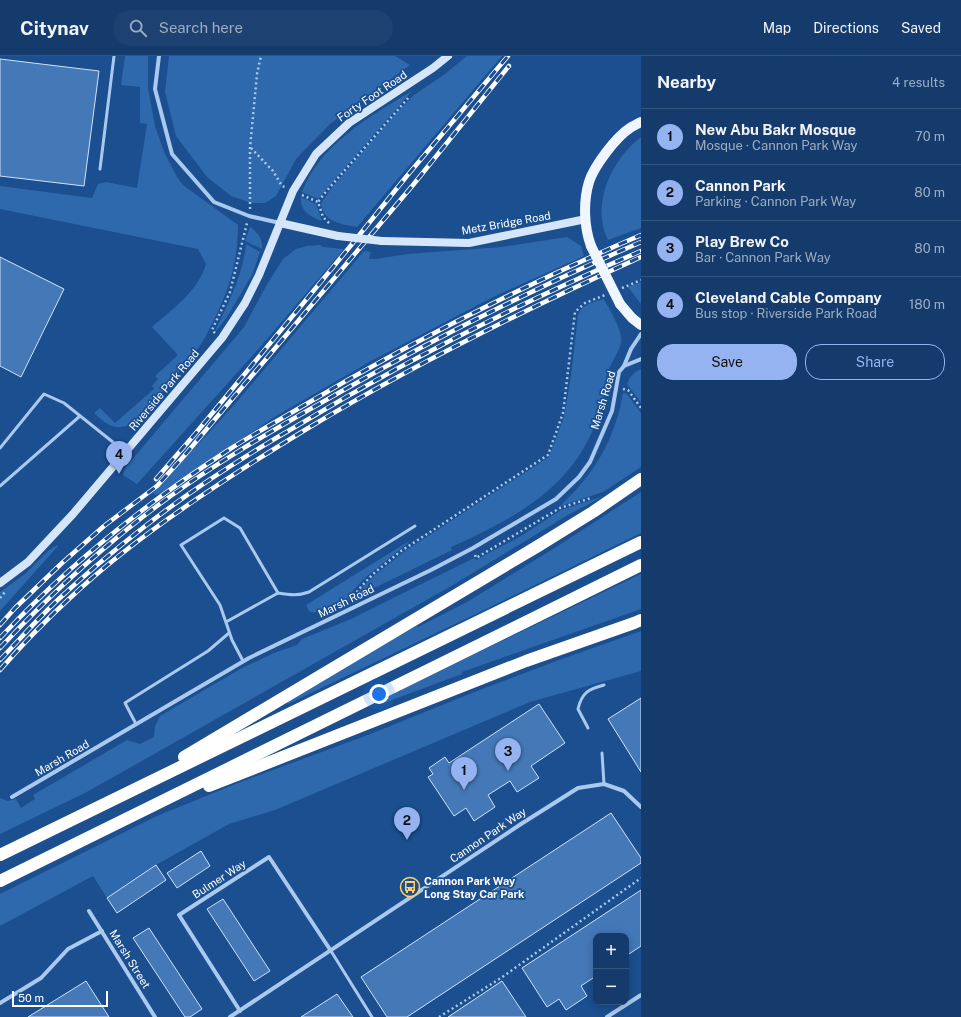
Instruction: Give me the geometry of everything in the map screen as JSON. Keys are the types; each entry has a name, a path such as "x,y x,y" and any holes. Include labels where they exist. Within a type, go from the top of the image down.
{"highway":[{"path":"116,798 538,546 593,512 641,479"},
{"path":"0,855 641,542"},
{"path":"0,881 641,565"},
{"path":"126,819 526,660 639,622"}],"main road":[{"path":"641,122 629,128 604,153 589,181 585,201 587,236 591,246 620,304 632,318 641,325"}],"street":[{"path":"159,56 155,89 172,154 214,202 249,216 280,224 327,233"},
{"name":"Forty Foot Road","path":"280,224 293,190 316,154 349,123 433,68 448,56"},
{"name":"Metz Bridge Road","path":"327,233 338,236 382,241 469,243 586,219"},
{"name":"Riverside Park Road","path":"0,582 28,562 73,514 222,338 245,303 259,275 280,224"},
{"name":"Marsh Road","path":"12,797 243,661 473,548 556,499 579,476 590,462 612,412 620,372 631,349 641,334"},
{"name":"Marsh Road","path":"624,366 641,359"},
{"name":"Cannon Park Way","path":"230,1017 578,788 604,784 624,791 641,807"},
{"name":"Bulmer Way","path":"240,1010 179,915 269,857 331,951"},
{"name":"Marsh Street","path":"89,911 155,1017"},
{"path":"0,1003 41,978 68,949 102,931"},
{"path":"607,1017 641,994"}],"lane":[{"path":"100,170 114,56"},
{"path":"0,448 44,394 64,403 125,452"},
{"path":"0,486 80,416"},
{"path":"243,661 229,633 220,605 181,545 224,518 240,528 278,593"},
{"path":"226,622 278,593 290,596 309,592 415,526"},
{"path":"136,724 127,708 126,703 128,701 208,651 229,633"},
{"path":"588,728 578,709 580,700 585,693 604,684"},
{"path":"602,753 604,784"},
{"path":"331,951 372,1017"}],"path":[{"path":"222,338 212,330 230,292 249,216 251,203 250,148 257,74 261,56"},
{"path":"318,202 412,93"},
{"path":"250,148 273,171 282,186 318,202 323,217 329,224 327,233"},
{"path":"358,605 355,597 358,590 373,574 401,551 548,455 563,412 575,312 577,308 585,303"},
{"path":"616,388 628,390 641,408"},
{"path":"473,548 476,558 560,508 593,497"},
{"path":"439,1017 501,978 641,878"}],"shaded area":[{"path":"125,56 148,56 148,88 155,126 164,152 177,177 183,185 238,225 238,239 232,275 228,287 219,310 204,339 178,374 137,421 124,427 119,427 109,424 94,413 100,408 115,423 154,389 152,386 158,379 155,376 178,355 152,327 191,291 202,274 206,264 198,249 0,209 0,186 92,198 98,184 106,182 137,188 147,124 140,123 140,87 121,85"},
{"path":"169,56 395,56 410,65 330,124 296,159 276,196 265,203 251,203 231,196 207,177 176,136 165,92"},
{"path":"467,56 502,56 357,227 339,223 329,218 322,209 321,203 333,186 397,112 414,95 445,74"},
{"path":"412,91 318,199 302,192 310,175 321,160 348,133 380,110"},
{"path":"641,137 641,228 608,240 603,226 601,212 607,183 621,157"},
{"path":"301,197 316,204 322,221 314,218 304,210"},
{"path":"250,227 259,236 262,242 262,249 245,241"},
{"path":"567,237 581,246 584,256 493,297 371,361 276,416 161,493 155,495 153,493 235,404 364,251 371,252 369,259 376,259 407,254 502,247"},
{"path":"246,244 260,252 252,275 227,317 217,330 216,329 239,277"},
{"path":"320,245 323,247 344,249 262,345 137,484 123,475 125,468 244,327 266,286 283,259 296,249"},
{"path":"641,282 641,304 628,287"},
{"path":"604,299 618,327 621,343 607,373 601,410 596,423 583,449 569,469 553,486 516,514 451,547 452,550 358,596 359,591 375,575 405,551 549,457 564,417 571,376 578,315 585,306 592,302"},
{"path":"641,369 641,403 627,384 632,375"},
{"path":"623,393 627,394 641,413 641,467 603,492 560,506 583,482 605,449 618,416"},
{"path":"641,492 641,533 288,704 286,699 417,626 418,627 467,602"},
{"path":"604,496 568,515 453,585 85,793 0,834 0,798 8,801 16,799 21,808 35,799 33,795 127,740 140,744 154,737 155,726 160,716 242,668 274,653 297,645 302,639 351,619 474,558 476,560 521,536 561,510"},
{"path":"409,541 366,577 353,590 350,600 323,611 309,611 306,605"},
{"path":"57,545 58,546 0,611 0,592 25,574 48,551"},
{"path":"641,574 641,609 462,672 462,674 384,703 381,699"},
{"path":"641,631 641,671 530,702 275,810 229,824 156,865 107,898 93,876 0,926 0,894 157,816 238,783 373,733 472,693"}],"building":[{"path":"0,59 99,71 84,186 0,176"},
{"path":"0,257 64,289 21,377 0,366"},
{"path":"641,698 641,772 608,719"},
{"path":"539,704 565,743 531,766 539,778 517,792 510,781 488,795 495,807 474,821 466,808 454,816 428,777 433,774 429,768 445,757 449,763"},
{"path":"611,813 641,858 641,863 407,1017 387,1017 361,977"},
{"path":"201,851 210,866 177,888 167,873"},
{"path":"156,865 166,880 117,913 107,898"},
{"path":"641,890 641,946 629,954 629,933 593,933 593,978 581,986 587,996 566,1010 559,999 547,1007 522,968"},
{"path":"223,899 270,971 254,981 207,909"},
{"path":"149,928 202,1009 190,1017 185,1017 133,938"},
{"path":"86,981 109,1017 28,1017"},
{"path":"502,981 526,1017 448,1017"},
{"path":"337,994 353,1017 301,1017"}],"railway":[{"path":"156,479 508,56"},
{"path":"0,625 15,608 62,563 104,526 157,486 413,185 509,66"},
{"path":"0,638 53,585 109,536 168,491 230,449 380,362 423,339 509,295 641,235"},
{"path":"0,648 82,567 135,523 184,487 236,453 289,421 415,351 527,294 641,242"},
{"path":"0,660 38,619 102,561 162,513 237,462 337,402 422,355 508,311 641,251"},
{"path":"0,670 25,642 96,574 183,508 244,468 305,430 428,360 513,317 641,257"}],"place":[{"name":"Cleveland Cable Company","path":"119,474"},
{"name":"Play Brew Co","path":"508,771"},
{"name":"New Abu Bakr Mosque","path":"464,790"},
{"name":"Cannon Park","path":"407,840"},
{"name":"Cannon Park Way Long Stay Car Park","path":"410,887"}]}
